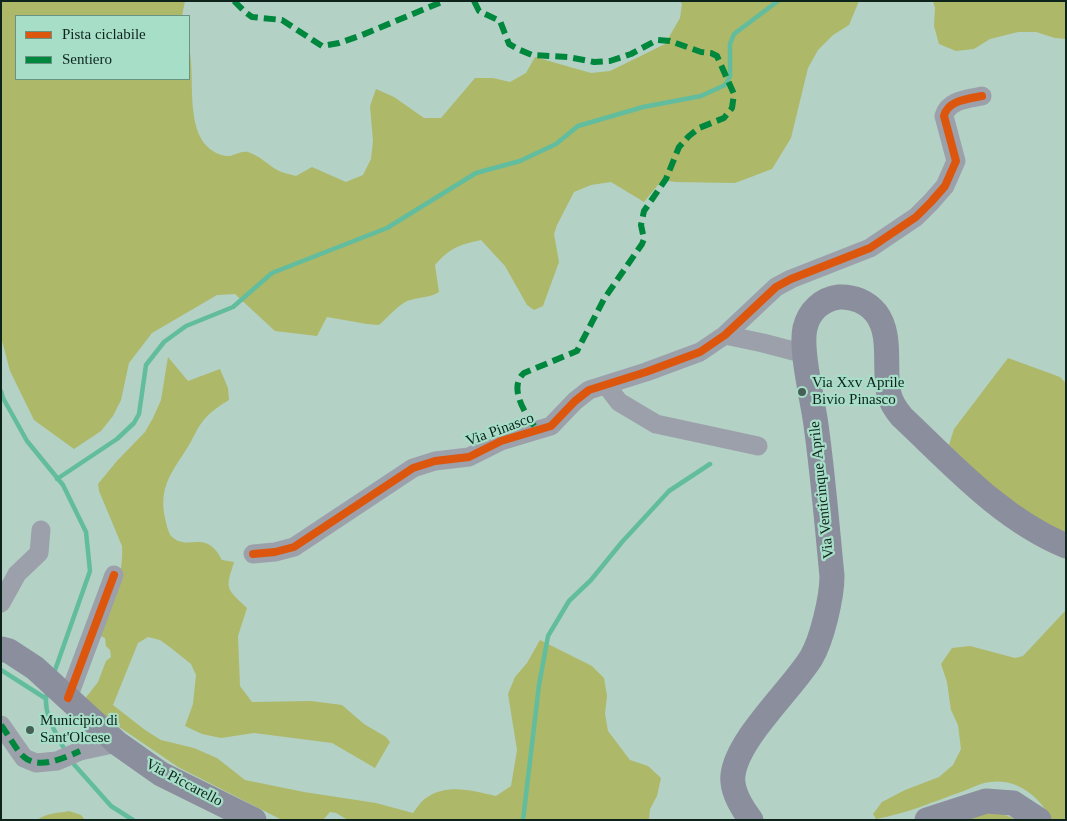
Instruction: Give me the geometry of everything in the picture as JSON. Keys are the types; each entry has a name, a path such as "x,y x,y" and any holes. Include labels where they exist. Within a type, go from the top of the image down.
{"main road":[{"name":"Via Venticinque Aprile","path":"751,820 738,802 732,776 741,750 813,656 832,591 816,427 805,354 804,329 809,316 817,306 834,298 847,297 858,300 876,313 885,338 888,394 893,406 902,417 987,496 1025,525 1066,546"},
{"name":"Via Piccarello","path":"1,649 9,650 34,668 117,743 161,774 254,820"},
{"path":"927,820 986,801 1013,803 1039,820"}],"street":[{"name":"Via Pinasco","path":"252,554 275,552 294,547 413,468 435,461 469,457 501,441 551,426 575,401 589,390 700,352 725,335 776,287 791,279 870,248 916,217 945,186 956,161 944,116 946,110 958,102 982,96"},
{"path":"725,335 805,354"},
{"path":"606,384 619,402 656,424 758,446"},
{"path":"1,603 17,574 39,553 41,530"},
{"path":"63,694 114,575"},
{"path":"1,725 24,758 36,763 57,761 80,751 117,743"}],"green space":[{"path":"1,1 185,1 182,15 15,15 15,80 190,80 190,54 193,110 196,126 202,140 212,150 226,156 248,152 277,170 296,176 312,167 346,182 363,175 371,159 373,141 370,106 376,89 394,97 424,118 441,118 475,78 493,78 510,82 526,73 535,57 591,73 610,71 665,44 680,18 682,4 680,1 859,1 849,25 833,35 818,50 808,68 791,138 772,169 735,183 662,180 644,202 611,182 591,185 574,192 554,234 559,262 543,306 534,310 527,305 505,266 481,240 455,248 435,265 439,292 403,303 379,325 327,317 317,336 275,331 235,294 217,295 152,333 129,363 121,400 113,416 101,431 74,449 34,420 10,371 1,337"},
{"path":"933,1 1066,1 1066,39 1055,38 1036,32 1018,32 990,39 974,49 956,51 939,44 934,26 935,8"},
{"path":"168,357 188,381 220,369 228,388 229,400 215,409 203,421 173,470 166,487 163,506 169,532 177,541 203,542 216,550 222,560 234,562 229,578 229,588 247,608 238,636 240,686 252,702 311,701 342,705 364,724 386,737 390,742 375,768 332,743 254,733 221,738 202,734 185,726 193,704 196,675 191,664 160,640 148,637 138,643 113,705 161,740 194,748 217,758 245,780 304,792 376,803 413,813 424,799 434,793 451,789 496,796 511,786 517,750 508,694 515,677 527,663 540,640 592,666 604,678 607,696 605,714 608,731 630,760 648,766 661,778 657,796 650,809 649,820 348,820 336,813 330,812 323,820 282,820 178,767 84,703 84,700 98,682 106,661 111,657 105,638 100,636 116,592 122,558 122,546 99,491 98,484 145,432 153,418 161,400"},
{"path":"1008,358 1060,377 1066,383 1066,534 1007,501 949,445 954,429"},
{"path":"1066,610 1066,820 1051,820 1041,804 1027,791 1010,783 1000,782 983,784 898,814 876,819 873,814 882,802 905,790 939,777 953,765 961,749 958,725 951,710 947,682 941,664 952,648 970,646 1015,658 1023,656"},
{"path":"989,809 1018,820 954,820"},
{"path":"69,811 81,815 85,820 37,820 49,814"}],"waterway":[{"path":"57,479 117,439 134,423 139,414 146,365 164,342 186,326 233,307 272,273 387,228 476,173 520,161 556,144 578,126 643,107 701,96 725,85 730,76 730,44 734,34 778,1"},
{"path":"1,391 27,441 63,485 86,532 90,571 54,673"},
{"path":"523,820 539,685 548,636 569,601 591,580 622,542 669,491 710,464"},
{"path":"1,670 45,698"},
{"path":"48,690 46,698 48,714 66,752"},
{"path":"71,761 111,806 133,820"}],"marked path":[{"path":"234,1 252,17 282,20 322,46 339,43 362,35 444,1"},
{"path":"474,1 479,11 500,21 509,44 532,55 568,57 594,62 610,61 631,54 657,40 670,41 717,56 734,94 732,108 724,118 699,128 679,147 666,179 644,211 641,225 644,239 642,244 604,299 577,351 524,373 519,379 517,386 520,402 538,431"},
{"path":"1,725 18,750 30,761 44,763 67,757 80,751"}],"cycle path":[{"path":"253,554 275,552 294,547 413,468 435,461 469,457 501,441 551,426 575,401 589,390 700,352 725,335 776,287 791,279 870,248 916,217 945,186 956,161 944,116 946,111 954,103 982,96"},
{"path":"68,698 114,575"}],"place":[{"name":"Via Xxv Aprile Bivio Pinasco","path":"802,392"},
{"name":"Municipio di Sant'Olcese","path":"30,730"}]}
